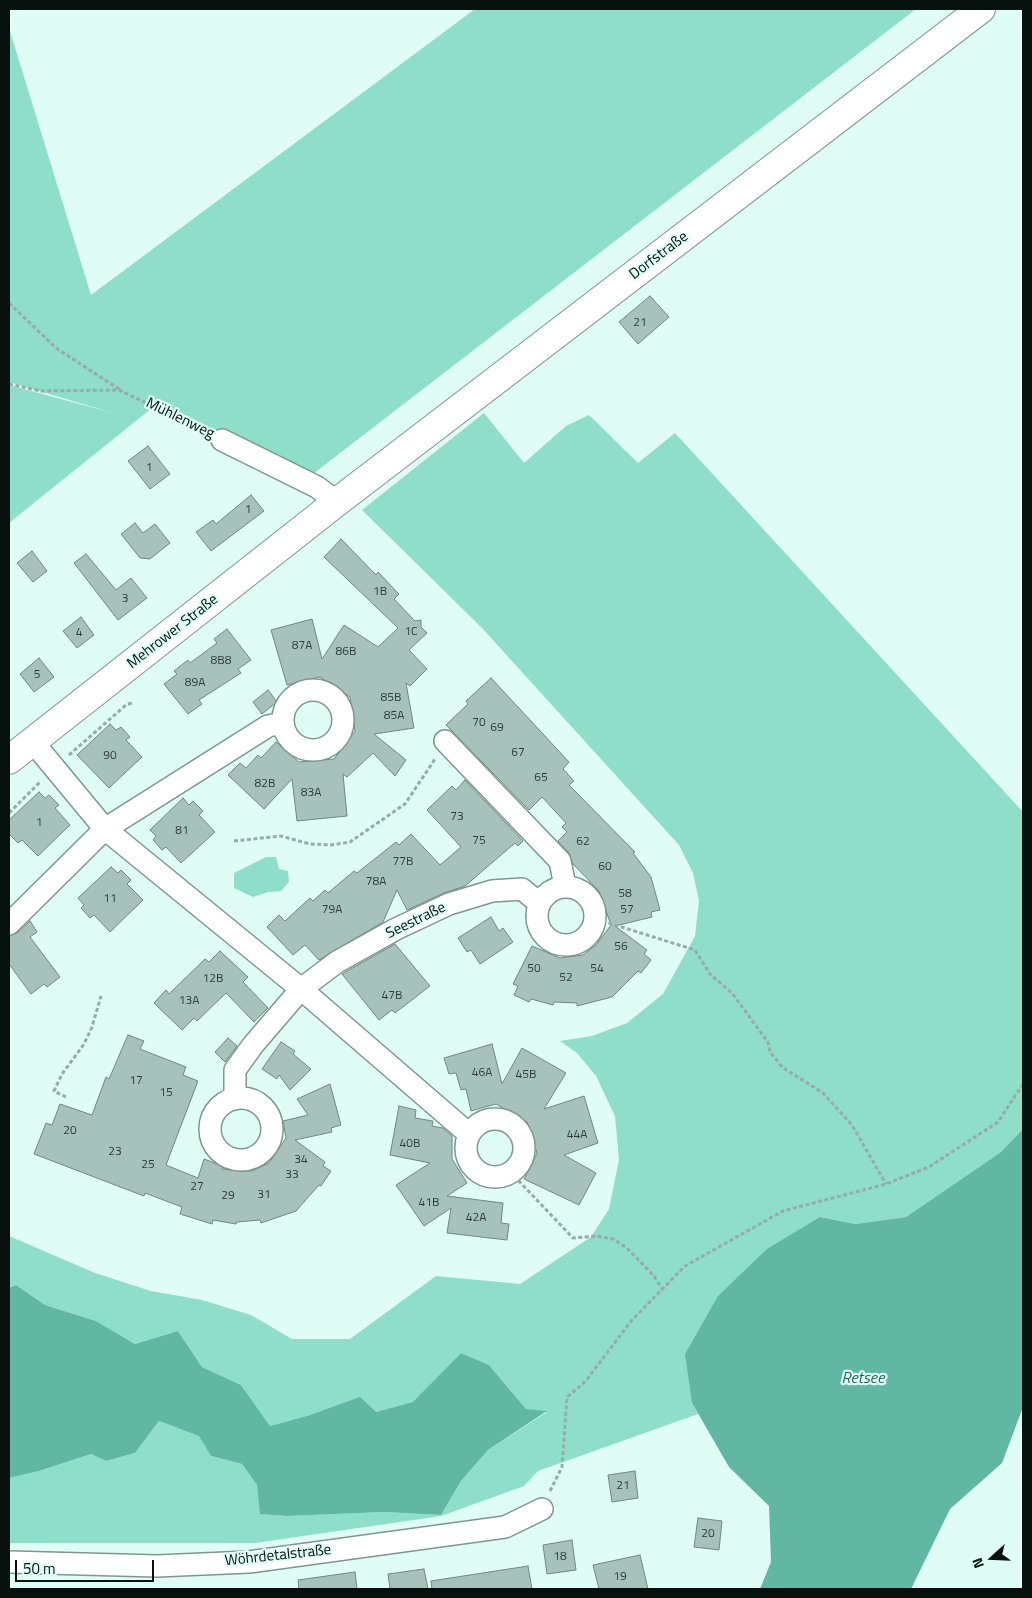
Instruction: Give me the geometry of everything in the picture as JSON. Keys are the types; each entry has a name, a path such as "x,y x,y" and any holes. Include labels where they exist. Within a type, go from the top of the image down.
{"main road":[{"name":"Dorfstraße","path":"337,502 981,9"},
{"name":"Mehrower Straße","path":"9,760 337,502"}],"street":[{"name":"Mühlenweg","path":"222,440 318,487 337,502"},
{"path":"9,924 105,829 268,726 283,723"},
{"path":"445,741 560,861 566,886"},
{"path":"33,742 105,829 301,989 469,1134"},
{"path":"566,886 578,888 586,894 595,910 596,919 593,928 583,940 569,945 559,944 542,933 538,923 539,903 552,890 566,886"},
{"name":"Seestraße","path":"235,1099 236,1070 253,1045 301,989 337,962 396,929 449,904 492,891 522,889 539,903"},
{"path":"487,1120 506,1122 514,1127 520,1135 523,1154 520,1163 507,1175 487,1177 472,1166 466,1149 469,1134 478,1124 487,1120"},
{"name":"Wöhrdetalstraße","path":"9,1562 157,1566 249,1562 505,1527 542,1509"}],"path":[{"path":"9,303 56,348 119,390"},
{"name":"Mühlenweg","path":"9,384 42,391 119,390 222,440"},
{"path":"9,813 54,768 126,705 134,702"},
{"path":"234,841 282,836 310,844 350,842 406,804 445,741"},
{"path":"596,919 695,950 710,974 732,993 768,1042 770,1052 782,1067 823,1093 852,1125 886,1184"},
{"path":"66,1097 54,1091 62,1074 84,1044 92,1027 101,996"},
{"path":"542,1509 562,1467 567,1397 585,1382 632,1320 685,1266 783,1211 886,1184 929,1167 998,1122 1023,1084"},
{"path":"507,1175 516,1178 573,1238 596,1236 613,1239 627,1248 654,1276 663,1290"}],"shaded area":[{"path":"475,9 916,9 309,477 157,404 9,523 9,385 113,413 9,382 9,28 91,295"},
{"path":"484,413 524,463 566,426 589,415 638,463 675,433 1023,812 1023,1129 1001,1152 906,1217 855,1224 820,1217 692,1403 698,1414 538,1471 524,1486 441,1516 255,1543 9,1543 9,1478 39,1471 91,1454 106,1461 135,1453 159,1421 200,1436 211,1456 242,1464 257,1485 261,1514 287,1516 385,1512 441,1515 461,1481 488,1450 547,1412 526,1409 489,1365 461,1353 414,1402 376,1412 310,1415 270,1426 241,1385 202,1367 178,1331 135,1344 96,1321 45,1305 16,1285 9,1288 9,1236 95,1273 151,1291 202,1300 251,1315 292,1339 350,1339 436,1276 520,1284 591,1237 609,1209 619,1160 615,1116 596,1076 577,1053 560,1041 592,1036 627,1023 663,994 695,936 699,901 693,873 679,845 482,628 362,510"},
{"path":"266,857 276,857 279,869 288,871 289,882 281,891 268,892 253,897 234,888 234,873"}],"water":[{"name":"Retsee","path":"1023,1129 1023,1407 1002,1463 950,1509 911,1589 760,1589 771,1562 769,1506 729,1467 692,1403 685,1354 718,1296 767,1249 820,1217 855,1224 906,1217 1001,1152"},
{"path":"16,1285 45,1305 96,1321 135,1344 178,1331 202,1367 241,1385 270,1426 310,1415 360,1397 376,1412 413,1402 461,1353 489,1365 526,1409 547,1411 488,1450 461,1481 441,1515 385,1512 287,1516 260,1514 257,1485 242,1464 211,1456 199,1436 159,1421 135,1453 106,1461 91,1454 39,1471 9,1478 9,1288"}],"building":[{"path":"650,296 669,317 638,344 619,322"},
{"path":"148,446 170,474 150,489 128,461"},
{"path":"251,495 264,511 211,551 196,532 213,520 216,524"},
{"path":"135,523 143,533 155,524 170,543 150,559 140,558 121,534"},
{"path":"341,539 376,575 378,572 399,594 394,599 415,621 421,620 421,627 427,633 409,650 427,669 410,686 406,683 414,728 374,734 406,760 395,776 373,753 347,777 343,774 347,816 297,821 292,779 264,809 228,775 240,763 246,768 258,755 261,758 276,742 299,762 334,759 355,731 350,697 320,677 287,685 271,630 312,619 322,659 344,625 378,647 398,628 324,557"},
{"path":"32,551 47,571 33,582 17,563"},
{"path":"86,554 116,590 131,578 147,598 118,620 74,563"},
{"path":"81,617 94,635 77,648 63,631"},
{"path":"227,629 251,660 238,669 241,673 199,700 202,704 188,714 164,684 177,674 174,671 188,660 190,663 217,643 214,639"},
{"path":"39,658 54,677 34,692 20,674"},
{"path":"491,678 569,762 563,769 574,781 569,785 635,852 633,853 651,877 660,910 651,912 652,917 615,926 647,950 644,954 651,960 641,973 638,971 612,997 577,1006 577,1003 554,1002 553,1005 531,999 529,1002 514,995 518,986 513,984 532,946 560,958 583,955 596,945 611,925 599,891 573,864 569,853 558,841 567,832 562,827 566,823 542,797 529,810 446,725 468,704 466,701"},
{"path":"268,690 277,702 262,714 253,702"},
{"path":"110,724 116,730 121,727 130,737 126,740 142,757 109,788 77,755"},
{"path":"465,780 523,841 518,846 515,843 465,886 444,893 407,910 397,890 383,922 319,960 305,945 293,955 267,927 279,915 285,921 310,898 313,901 325,890 328,893 354,871 357,873 396,842 399,845 411,834 440,865 461,847 427,810 452,786 456,790"},
{"path":"39,792 45,798 49,795 59,805 55,808 70,825 38,856 22,840 18,843 9,834 9,820"},
{"path":"183,798 189,805 193,801 203,811 199,815 215,832 181,863 166,847 162,850 153,840 156,836 150,830"},
{"path":"111,867 118,873 121,870 131,880 127,884 143,900 110,932 94,915 90,918 81,908 84,905 78,898"},
{"path":"491,917 499,931 503,928 513,942 480,964 471,950 467,952 458,938"},
{"path":"30,921 37,932 30,937 60,977 47,987 44,984 31,994 9,964 9,936 17,933"},
{"path":"395,944 430,986 395,1013 392,1010 379,1020 342,974"},
{"path":"220,951 248,977 243,982 268,1008 254,1022 226,993 197,1021 194,1018 182,1030 154,1003 166,990 169,994 205,959 209,962"},
{"path":"128,1035 144,1041 140,1049 186,1067 183,1075 198,1081 166,1165 198,1178 204,1159 223,1166 222,1169 241,1171 252,1171 269,1163 286,1138 283,1121 308,1115 297,1099 330,1084 341,1125 331,1128 332,1132 295,1140 325,1162 323,1166 331,1171 321,1186 319,1185 296,1211 261,1223 260,1220 237,1222 236,1224 213,1220 212,1224 180,1214 182,1207 145,1193 144,1196 34,1154 46,1123 52,1125 60,1104 92,1115 106,1077 109,1079"},
{"path":"228,1038 237,1046 225,1062 215,1052"},
{"path":"281,1042 295,1051 293,1054 311,1069 290,1090 279,1075 277,1079 262,1069"},
{"path":"492,1044 502,1084 522,1048 566,1073 544,1109 584,1096 598,1143 564,1155 596,1173 579,1205 524,1179 537,1153 527,1122 496,1104 471,1111 466,1089 461,1090 456,1073 449,1074 444,1058"},
{"path":"399,1106 416,1110 415,1118 433,1121 432,1126 443,1128 452,1136 452,1159 467,1183 447,1196 503,1203 501,1223 509,1224 507,1240 447,1233 451,1208 424,1226 396,1185 430,1163 390,1155"},
{"path":"635,1471 638,1498 612,1502 608,1475"},
{"path":"698,1518 722,1521 719,1550 694,1547"},
{"path":"572,1540 576,1570 547,1574 543,1545"},
{"path":"640,1555 648,1589 599,1589 593,1565"},
{"path":"528,1566 532,1589 432,1589 431,1581"},
{"path":"424,1569 428,1589 390,1589 388,1574"},
{"path":"355,1572 357,1589 299,1589 298,1580"}]}
